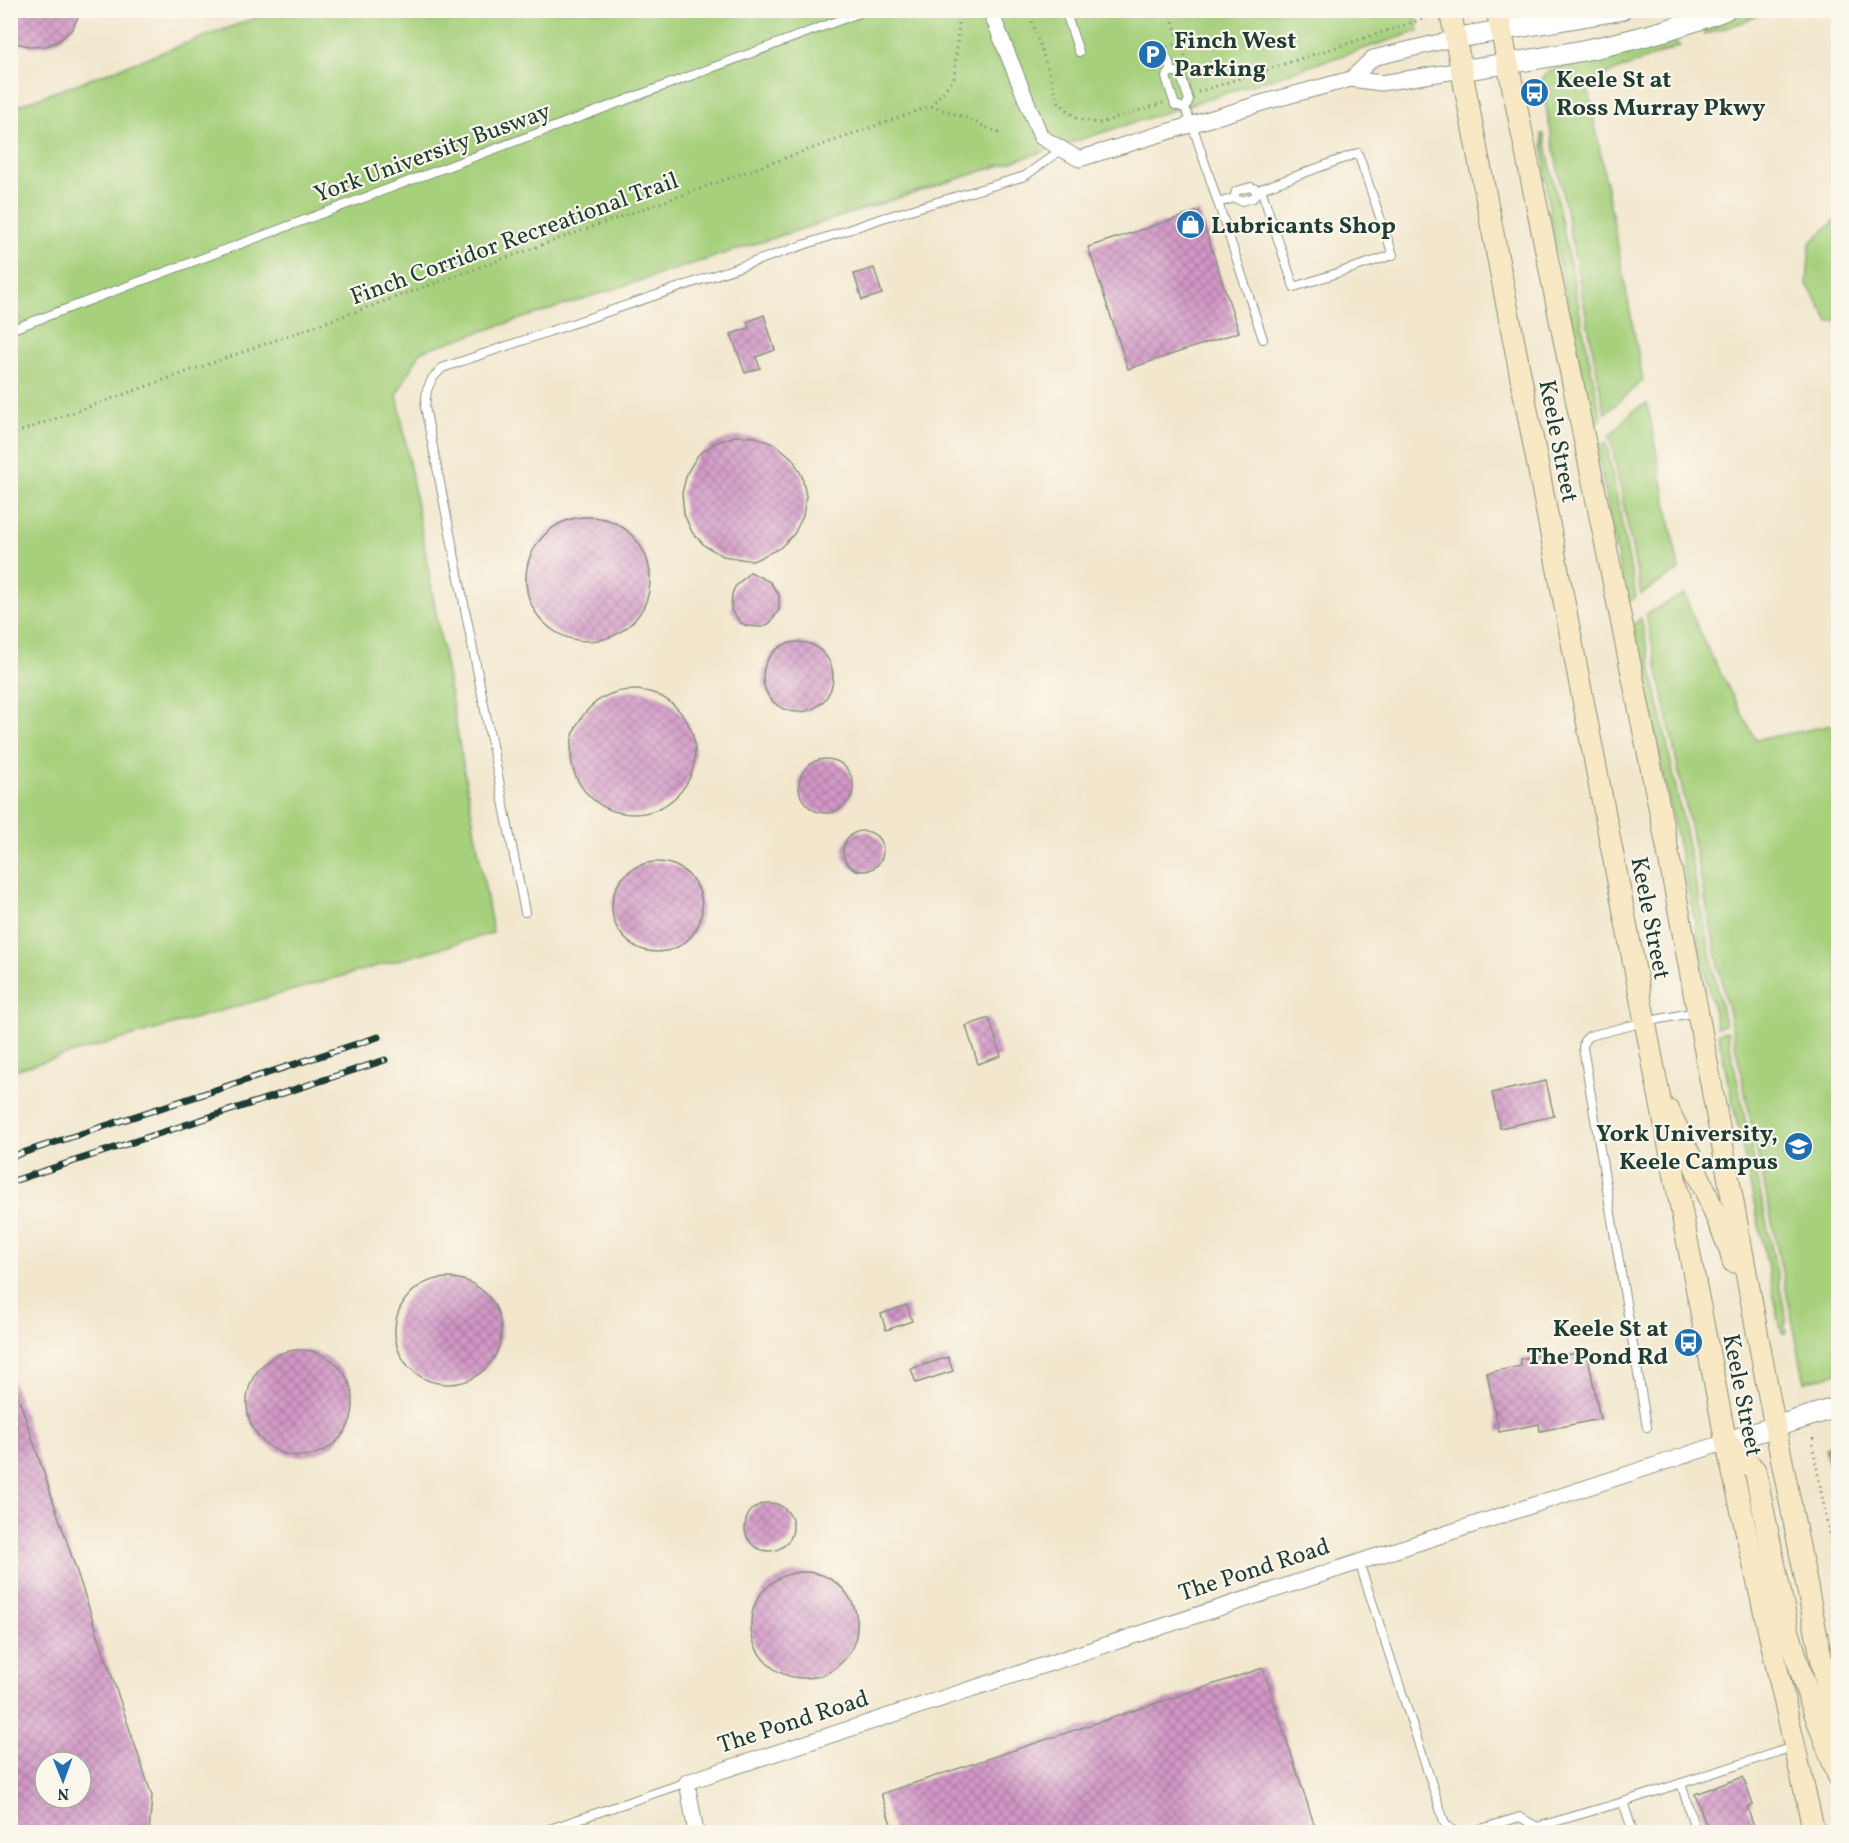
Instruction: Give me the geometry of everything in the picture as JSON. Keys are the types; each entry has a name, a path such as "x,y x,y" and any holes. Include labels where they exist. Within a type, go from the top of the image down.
{"main road":[{"name":"Keele Street","path":"1440,13 1456,38 1726,1442 1814,1833"},
{"name":"Keele Street","path":"1499,21 1661,813 1775,1427 1839,1742"},
{"path":"1657,1086 1691,1157 1730,1250 1760,1398 1775,1427"},
{"path":"1726,1442 1755,1470 1788,1629 1808,1695 1839,1776"}],"street":[{"path":"990,10 1041,137 1079,159 1351,79 1381,83 1508,64 1667,31 1725,10"},
{"path":"1351,79 1373,58 1456,38 1499,21 1621,10"},
{"name":"The Pond Road","path":"687,1782 1839,1407"},
{"path":"687,1782 696,1833"}],"lane":[{"name":"York University Busway","path":"10,330 867,10"},
{"path":"1065,10 1079,52"},
{"path":"1168,60 1171,71"},
{"path":"1171,71 1180,73 1190,100 1185,108"},
{"path":"1171,71 1166,77 1175,105 1185,108 1192,124 1263,339"},
{"path":"525,912 425,407 427,390 432,379 442,368 506,345 883,218 1024,176 1062,149"},
{"path":"1218,203 1234,198 1241,201 1253,198 1260,189 1358,153 1393,255 1294,287 1260,189"},
{"path":"1647,1427 1582,1048 1589,1036 1698,1012"},
{"path":"1359,1562 1446,1833"},
{"path":"1471,1833 1520,1817 1538,1830 1795,1747"},
{"path":"541,1833 687,1782"},
{"path":"1681,1783 1696,1833"},
{"path":"1623,1802 1633,1833"},
{"path":"1445,1824 1455,1833"}],"path":[{"name":"Finch Corridor Recreational Trail","path":"10,435 931,106 954,79 960,10"},
{"path":"1028,10 1059,102 1077,119 1100,123 1169,101"},
{"path":"1169,10 1187,64"},
{"path":"1422,10 1440,13"},
{"path":"1193,94 1440,13"},
{"path":"1194,83 1202,96"},
{"path":"931,106 964,117 1003,135"},
{"path":"1814,1438 1813,1448 1839,1581"}],"green space":[{"path":"274,11 1415,11 1419,31 421,351 397,394 493,933 11,1071 11,108"},
{"path":"1745,11 1765,11 1746,21 1704,35 1705,28"},
{"path":"1674,41 1680,46 1587,82 1643,380 1605,414 1541,81 1547,72 1566,64"},
{"path":"1542,134 1544,134 1601,418 1592,427 1549,211"},
{"path":"1838,218 1838,320 1829,322 1807,284 1810,243"},
{"path":"1647,403 1679,570 1641,594 1610,436 1633,411"},
{"path":"1606,442 1636,597 1626,603 1597,449"},
{"path":"1684,594 1705,644 1756,740 1838,724 1838,1373 1805,1382 1646,614"},
{"path":"1641,618 1725,1025 1717,1027 1632,626"},
{"path":"1727,1031 1787,1322 1785,1322 1786,1334 1782,1334 1718,1033"},
{"path":"1838,1444 1838,1509 1825,1448"}],"building":[{"path":"10,10 82,10 72,29 60,40 46,46 31,47 17,43 10,38"},
{"path":"1199,211 1239,332 1128,369 1088,247"},
{"path":"874,268 882,294 862,300 854,274"},
{"path":"764,315 775,350 756,357 760,368 745,373 731,334 749,328 747,322"},
{"path":"735,436 756,437 776,445 792,458 802,476 806,496 803,516 794,534 780,548 753,561 723,556 705,546 692,532 684,514 682,493 687,473 698,455 715,443"},
{"path":"588,517 612,522 632,535 645,555 650,579 645,603 632,623 612,636 588,641 564,636 544,623 531,603 526,579 531,555 544,535 564,522"},
{"path":"750,572 770,582 779,595 779,610 770,623 763,627 747,626 740,622 731,610 735,587"},
{"path":"805,642 818,648 827,657 831,663 833,677 831,691 823,702 812,710 791,712 773,702 765,691 763,670 773,652 784,644"},
{"path":"633,690 657,695 677,708 690,728 695,752 690,776 677,796 657,809 633,814 609,809 589,796 576,776 571,752 576,728 589,708 609,695"},
{"path":"826,759 836,761 845,767 851,776 853,786 851,796 845,805 836,811 826,813 816,811 807,805 801,796 799,786 801,776 807,767 816,761"},
{"path":"863,831 871,832 877,837 882,843 882,859 877,865 871,870 863,871 855,870 849,865 844,859 843,851 844,843 849,837 855,832"},
{"path":"657,862 674,865 689,875 699,890 702,907 699,924 689,939 674,949 657,952 640,949 625,939 615,924 612,907 615,890 625,875 640,865"},
{"path":"989,1018 1001,1056 978,1064 966,1026"},
{"path":"1546,1081 1554,1116 1500,1128 1492,1093"},
{"path":"448,1278 468,1282 486,1293 497,1311 501,1331 497,1351 486,1369 468,1380 448,1384 428,1380 410,1369 399,1351 395,1331 399,1311 410,1293 428,1282"},
{"path":"907,1305 912,1321 886,1330 881,1314"},
{"path":"300,1350 320,1354 338,1365 349,1383 353,1403 349,1423 338,1441 320,1452 300,1456 280,1452 262,1441 251,1423 247,1403 251,1383 262,1365 280,1354"},
{"path":"1587,1351 1600,1419 1540,1431 1539,1424 1499,1432 1487,1373 1521,1366 1520,1359 1545,1354 1546,1359"},
{"path":"948,1357 953,1371 916,1383 911,1369"},
{"path":"10,1381 13,1381 152,1796 149,1833 10,1833"},
{"path":"764,1503 774,1503 789,1513 793,1527 789,1541 783,1547 774,1551 764,1551 749,1541 745,1532 745,1522 755,1507"},
{"path":"804,1572 824,1576 842,1587 853,1605 857,1625 853,1645 842,1663 824,1674 804,1678 784,1674 766,1663 755,1645 751,1625 755,1605 766,1587 784,1576"},
{"path":"1263,1668 1317,1833 894,1833 881,1794"},
{"path":"1743,1777 1753,1805 1747,1807 1756,1833 1709,1833 1695,1794"}],"railway":[{"path":"10,1157 378,1037"},
{"path":"10,1182 385,1060"}],"place":[{"name":"Finch West Parking","path":"1153,54"},
{"name":"Keele St at Ross Murray Pkwy","path":"1535,93"},
{"name":"Lubricants Shop","path":"1190,225"},
{"name":"York University, Keele Campus","path":"1799,1147"},
{"name":"Keele St at The Pond Rd","path":"1689,1342"}]}
